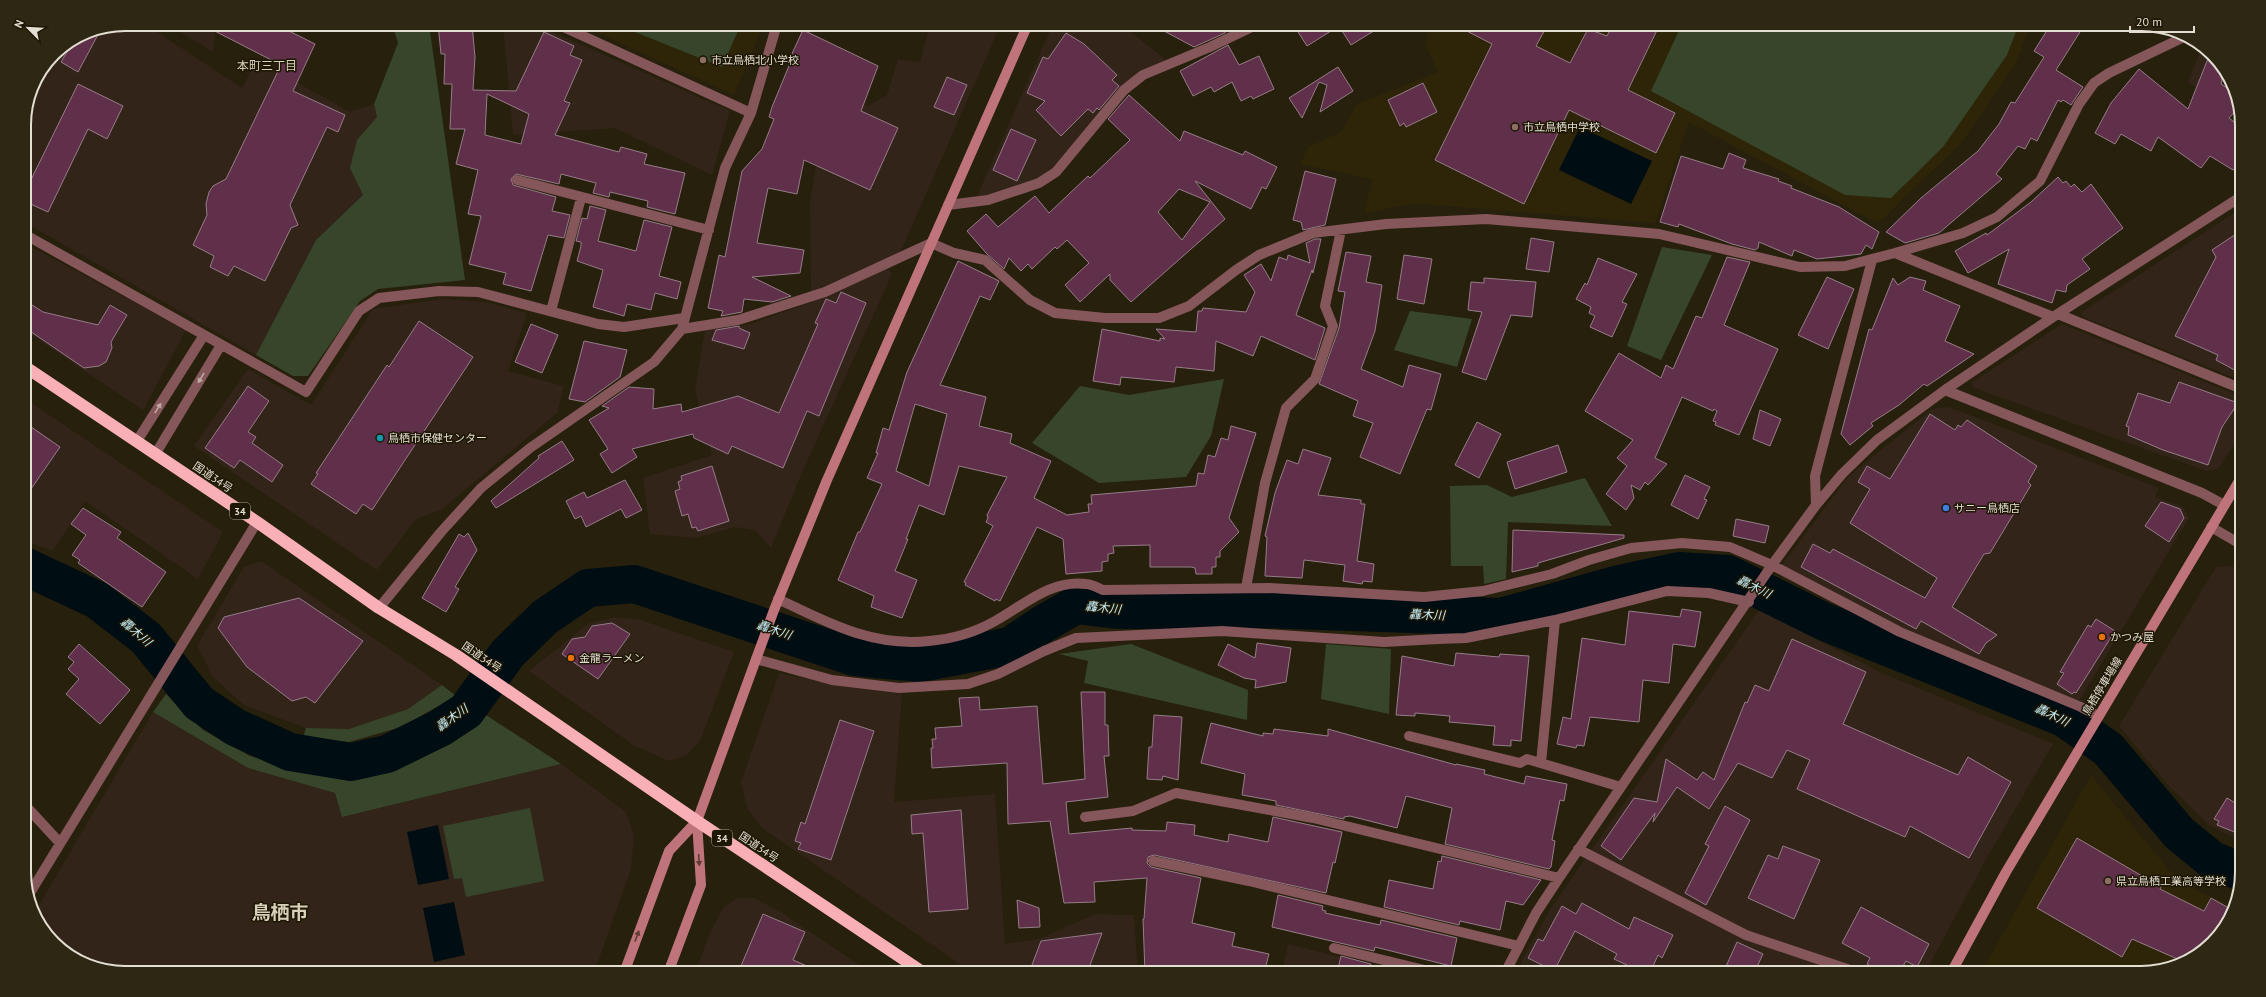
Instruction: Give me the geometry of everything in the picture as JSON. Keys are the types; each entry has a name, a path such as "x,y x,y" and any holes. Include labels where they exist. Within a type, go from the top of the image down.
{"highway":[{"name":"国道34号","path":"31,371 156,453 379,608 456,655 697,821 914,966"}],"street":[{"path":"572,31 751,113"},
{"path":"379,608 441,532 481,488 530,448 654,362 682,329 725,168 751,113 775,31"},
{"path":"627,966 669,851 697,821 774,610 827,480 1025,31"},
{"path":"948,204 988,200 1039,183 1056,172 1124,90 1143,75 1210,47 1243,31"},
{"path":"682,329 738,320 825,292 931,243 954,253 985,260 1030,300 1055,313 1104,318 1159,318 1189,306 1259,254 1313,233 1386,224 1486,219 1659,234 1800,267 1845,266 1872,260 1964,233 1997,217 2040,181 2079,104 2094,83 2109,73 2179,39"},
{"path":"517,180 581,198 709,230"},
{"path":"551,311 581,198"},
{"path":"1509,966 1536,913 1578,849 1750,600 1772,565 1816,505 1842,474 1877,440 1945,390 2056,315 2235,200"},
{"path":"1246,588 1265,484 1286,408 1315,379 1333,326 1325,306 1341,230"},
{"path":"31,238 306,392 359,311 379,298 439,291 478,292 598,324 624,327 684,318"},
{"path":"1895,253 2235,386"},
{"path":"1816,505 1815,476 1872,260"},
{"path":"137,441 204,335"},
{"path":"156,453 221,345"},
{"path":"1945,390 2202,492 2224,505"},
{"name":"鳥栖停車場線","path":"1955,966 2006,872 2235,487"},
{"path":"33,889 154,687 257,522"},
{"path":"2211,527 2235,541"},
{"path":"778,600 838,628 867,638 928,641 963,635 994,622 1056,585 1087,584 1103,590 1246,588 1424,597 1483,591 1552,574 1589,560 1631,548 1682,543 1730,547 1772,565 1900,632 2081,707 2098,716"},
{"path":"757,655 832,680 899,688 968,684 998,674 1044,651 1076,638 1222,632 1384,642 1466,638 1555,620 1667,591 1709,593 1750,600"},
{"path":"1541,763 1555,620"},
{"path":"1409,736 1520,763 1527,759 1621,787"},
{"path":"1085,817 1133,812 1176,793 1313,818 1559,878"},
{"path":"31,812 60,844"},
{"path":"671,966 701,885 697,821"},
{"path":"1578,849 1746,935 1838,966"},
{"path":"1153,861 1249,882 1519,946"},
{"path":"1334,948 1408,966"}],"shaded area":[{"path":"118,31 156,31 242,88 257,60 350,112 374,104 377,117 357,140 363,195 316,240 256,355 31,226 31,118 36,94 47,73 58,58 78,44 94,36 106,33"},
{"path":"178,31 215,31 213,52"},
{"path":"504,31 551,31 730,111 712,175 615,128 513,135"},
{"name":"市立鳥栖北小学校","path":"593,31 761,31 734,95"},
{"path":"998,31 900,253 811,293 810,202 816,166 823,165 836,94 868,106 887,95 898,59 920,62 928,32"},
{"path":"1050,31 1130,31 1166,60 1129,80 1067,156 1040,178 986,196 977,196"},
{"name":"市立鳥栖中学校","path":"1428,31 2028,31 2015,65 1962,142 1884,218 1875,222 1689,122 1655,223 1424,204 1403,205 1364,214 1372,179 1300,164 1309,146 1340,133 1357,104 1438,72 1425,44"},
{"path":"2200,52 2212,63 2225,83 2230,94 2234,113 2188,82"},
{"path":"1580,127 1652,161 1631,204 1559,170"},
{"path":"2235,213 2235,378 2083,317 2080,313"},
{"path":"31,247 186,330 143,410 31,335"},
{"path":"888,268 892,274 801,475 771,548 755,530 735,527 695,538 650,534 643,478 712,455 695,390 705,330 747,325 812,302"},
{"path":"441,299 486,302 527,313 508,371 563,386 558,412 441,510 416,519 377,570 194,446 248,369 311,405 373,309"},
{"path":"2062,324 2235,394 2235,443 2218,469 2207,471 1974,388 1971,383"},
{"path":"31,403 223,532 198,579 85,501 53,551 31,543"},
{"path":"1949,407 2159,488 2155,497 2183,507 2189,518 2079,701 1898,626 1782,565 1848,477 1932,409"},
{"path":"261,561 442,685 408,709 349,729 306,728 244,705 213,677 197,646 244,567"},
{"path":"2232,566 2235,568 2235,838 2209,825 2168,785 2119,726 2216,567"},
{"path":"1759,610 1882,673 2053,744 1988,856 1929,966 1520,966 1523,958 1551,908"},
{"path":"615,617 641,620 734,652 700,741 685,756 669,761 635,746 529,671 589,623"},
{"path":"779,673 841,686 902,694 894,802 995,794 1005,944 1039,939 1095,914 1134,915 1138,966 963,966 762,828 747,808 741,782"},
{"path":"153,712 248,768 335,793 342,817 561,764 625,811 634,834 631,869 596,966 118,966 94,961 68,947 58,939 50,929 38,907"},
{"name":"県立鳥栖工業高等学校","path":"2091,775 2169,870 2198,891 2229,905 2216,929 2203,943 2172,961 2148,966 1985,966"},
{"path":"438,825 449,879 418,885 407,832"},
{"path":"737,898 754,898 781,912 861,966 698,966 710,932 724,907"},
{"path":"454,902 465,955 434,962 423,908"},
{"path":"1288,944 1377,966 1283,966"}],"green space":[{"path":"394,31 430,31 465,280 378,289 360,301 308,376 293,376 256,355 316,240 363,195 350,168 357,140 377,117 374,104 398,43"},
{"path":"632,31 738,31 722,67"},
{"path":"1679,31 2016,31 2007,55 1943,147 1891,198 1845,195 1651,91"},
{"path":"1662,247 1712,255 1661,360 1627,346"},
{"path":"1410,311 1472,319 1457,367 1394,350"},
{"path":"1224,379 1211,436 1186,477 1099,483 1032,443 1080,386 1129,395"},
{"path":"1585,478 1612,526 1508,522 1506,579 1484,584 1483,566 1451,566 1450,486 1487,485 1512,497"},
{"path":"1131,644 1248,690 1247,720 1084,683 1088,661 1059,654"},
{"path":"1326,644 1391,649 1389,714 1321,699"},
{"path":"442,685 456,696 401,727 349,742 303,738 306,728 349,729 408,709"},
{"path":"166,694 203,730 250,756 312,774 380,773 441,745 486,715 561,764 342,817 335,793 248,768 153,712"},
{"path":"530,808 544,881 466,897 462,878 454,879 443,826"}],"building":[{"path":"215,31 289,31 315,44 293,91 345,115 338,132 327,127 290,205 298,225 291,228 265,281 234,266 228,276 210,267 214,256 193,245 207,215 206,204 209,192 213,186 226,179 281,65"},
{"path":"439,31 473,31 475,57 473,90 516,91 544,32 574,46 570,55 582,60 564,101 570,103 555,135 619,152 621,147 647,154 644,164 685,173 675,214 647,207 648,201 610,192 609,197 593,193 596,183 561,174 559,184 516,174 511,179 513,185 556,197 552,211 570,215 564,238 548,235 531,291 503,284 506,273 469,264 481,216 468,214 478,170 456,164 465,129 450,129 452,84 444,84 445,54 441,54","holes":["487,94 529,114 521,144 485,135"]},
{"path":"803,31 805,31 878,66 861,111 898,128 870,190 804,160 797,194 768,188 757,243 804,250 800,273 752,277 791,296 772,302 744,299 742,312 721,316 723,311 708,308 719,255 725,257 742,171 762,149 774,119 769,117 791,61 789,60"},
{"path":"1164,31 1226,31 1225,33 1194,47"},
{"path":"1297,31 1331,31 1307,46"},
{"path":"1342,31 1374,31 1351,45"},
{"path":"1467,31 1544,31 1536,46 1570,63 1587,31 1593,31 1607,36 1610,31 1657,31 1628,90 1675,113 1656,153 1569,110 1524,204 1435,160 1492,44"},
{"path":"2047,31 2081,31 2056,70 2083,87 2071,105 2063,100 2061,102 2058,100 2037,141 2031,138 2025,149 2018,146 1996,174 2002,179 1939,233 1905,243 1886,232 1921,198 1978,151 1999,124 2011,102 2015,103 2044,57 2034,51"},
{"path":"1066,33 1084,44 1117,75 1112,80 1119,86 1099,110 1097,108 1093,113 1088,109 1061,136 1036,110 1045,101 1027,93 1043,57 1048,59"},
{"path":"98,35 78,72 61,62 68,50 89,38"},
{"path":"1228,45 1239,65 1259,56 1274,89 1253,99 1251,96 1241,101 1232,82 1214,92 1211,87 1193,96 1180,71"},
{"path":"2208,59 2222,79 2221,84 2227,88 2233,106 2234,112 2229,118 2235,123 2235,168 2233,170 2210,156 2201,168 2158,137 2151,151 2121,134 2115,144 2095,133 2111,103 2139,69 2188,109"},
{"path":"1338,67 1353,91 1320,112 1327,85 1319,82 1302,118 1289,98"},
{"path":"947,77 967,85 954,115 934,107"},
{"path":"1423,83 1437,112 1406,127 1404,123 1400,126 1388,100"},
{"path":"78,84 123,106 107,139 88,129 48,212 31,204 31,180"},
{"path":"1129,95 1180,141 1184,131 1243,155 1245,151 1277,167 1266,189 1262,187 1251,209 1195,181 1225,219 1131,302 1110,280 1110,274 1080,302 1065,285 1089,263 1067,240 1057,249 1055,247 1032,269 1028,264 1021,271 1009,258 1004,269 987,254 967,231 986,214 998,227 1035,196 1049,213 1088,176 1090,178 1130,140 1108,119","holes":["1179,189 1210,202 1182,240 1158,212"]},
{"path":"1011,129 1036,140 1017,181 993,170"},
{"path":"1729,153 1746,160 1743,168 1779,179 1778,181 1792,186 1791,188 1839,207 1879,232 1872,249 1866,245 1861,254 1817,259 1794,250 1792,256 1759,242 1758,248 1755,250 1732,244 1679,224 1678,227 1660,222 1681,156 1723,169"},
{"path":"1305,171 1336,179 1325,225 1303,230 1301,222 1293,220"},
{"path":"2058,177 2063,183 2066,181 2071,187 2074,184 2082,192 2091,184 2123,228 2082,259 2090,269 2067,285 2066,292 2056,290 2052,303 1998,284 2009,249 1968,273 1955,251 1986,233 1987,235 2031,202"},
{"path":"590,206 606,210 598,241 636,251 644,220 672,227 659,276 681,282 677,299 655,293 651,310 627,304 624,316 593,307 603,270 577,261 581,242 576,241 582,218 587,219"},
{"path":"2235,235 2235,370 2216,360 2218,355 2175,336 2216,257 2212,250"},
{"path":"1531,238 1554,242 1549,272 1526,269"},
{"path":"1315,239 1321,239 1313,273 1312,270 1296,315 1325,328 1315,360 1261,336 1253,356 1216,341 1214,371 1176,367 1174,382 1121,377 1120,385 1093,381 1102,329 1160,341 1160,338 1165,339 1156,329 1196,332 1198,311 1202,311 1203,308 1246,312 1255,292 1244,275 1261,264 1271,281 1279,257 1287,260 1288,255 1310,263 1306,243"},
{"path":"1346,252 1371,256 1366,282 1382,285 1375,331 1361,369 1403,387 1409,365 1441,374 1431,410 1427,409 1400,474 1360,457 1373,423 1353,416 1358,401 1319,384 1339,328 1345,292 1338,291"},
{"path":"1404,255 1432,259 1424,304 1397,299"},
{"path":"1727,257 1750,262 1724,325 1778,349 1739,435 1715,425 1716,422 1713,421 1717,411 1714,409 1713,411 1682,397 1655,458 1667,464 1648,485 1645,482 1640,490 1631,485 1634,498 1626,510 1606,494 1627,466 1617,458 1633,440 1585,411 1619,353 1661,378 1666,365 1673,369 1696,316 1702,318"},
{"path":"1598,258 1637,274 1622,302 1627,304 1612,337 1590,327 1595,316 1589,313 1591,307 1576,299 1585,283 1587,285"},
{"path":"958,261 999,281 990,300 980,296 940,385 986,397 979,426 1012,434 1010,443 1051,461 1034,498 1067,515 1089,512 1088,504 1092,504 1091,495 1196,486 1198,473 1204,474 1208,455 1215,457 1221,438 1228,440 1231,426 1256,433 1229,518 1239,532 1220,551 1220,557 1216,557 1216,567 1212,567 1212,574 1196,574 1195,568 1191,567 1150,567 1150,545 1113,546 1114,553 1108,554 1108,561 1102,562 1102,571 1066,574 1063,539 1037,527 1000,601 996,599 995,601 965,585 966,583 964,582 993,526 986,522 988,518 987,515 1007,477 959,466 944,515 919,505 906,539 908,539 895,571 917,580 902,618 871,607 874,596 838,580 858,532 860,532 882,484 867,478 878,453 876,453 883,428 889,430 907,372","holes":["915,404 947,414 929,486 896,471"]},
{"path":"1827,277 1854,289 1828,349 1798,335"},
{"path":"1910,277 1926,281 1923,290 1960,306 1945,341 1974,354 1927,386 1924,384 1899,405 1871,423 1873,426 1850,445 1841,434 1869,329 1872,330 1893,278 1898,285"},
{"path":"1484,278 1536,282 1532,317 1511,315 1486,380 1462,372 1482,312 1468,310 1471,282 1484,283"},
{"path":"841,292 866,303 819,416 807,411 783,468 732,446 728,454 694,438 693,434 632,449 637,457 612,473 600,454 608,449 589,420 609,408 602,406 629,387 654,389 653,409 681,404 682,412 738,396 779,413 818,324 815,323 826,299 836,303"},
{"path":"31,304 43,312 98,325 110,305 127,315 111,342 112,348 106,362 99,366 84,368 31,332"},
{"name":"鳥栖市保健センター","path":"419,321 473,357 372,510 363,504 356,514 311,484 318,474 316,473 387,365 389,367"},
{"path":"531,324 558,335 542,373 515,362"},
{"path":"739,326 739,328 750,333 744,349 712,340 716,330"},
{"path":"584,341 627,350 620,377 585,402 569,399"},
{"path":"2179,382 2235,402 2235,408 2222,427 2208,465 2163,450 2128,435 2129,427 2126,426 2138,393 2170,403"},
{"path":"248,386 269,401 248,432 256,437 252,443 283,465 272,482 240,460 234,468 205,448"},
{"path":"1760,410 1781,419 1770,446 1753,439"},
{"path":"1930,414 1955,430 1958,425 1961,427 1967,420 2037,466 2028,482 2031,485 1990,553 1984,554 1952,607 1997,635 1986,643 1979,654 1921,621 1916,629 1801,567 1813,544 1830,553 1833,549 1925,598 1937,578 1850,523 1870,489 1858,482 1867,466 1890,479"},
{"path":"1477,422 1501,434 1479,478 1455,465"},
{"path":"31,427 60,447 31,489"},
{"path":"562,441 574,460 496,508 491,501 539,458 538,456"},
{"path":"1558,445 1567,472 1515,489 1507,462"},
{"path":"1303,449 1331,458 1318,495 1361,500 1361,504 1365,504 1357,561 1374,564 1372,582 1363,581 1362,584 1343,581 1345,565 1304,560 1302,578 1265,576 1267,537 1265,536 1275,493 1287,460 1298,464"},
{"path":"712,466 729,521 698,531 696,527 692,528 688,514 682,516 675,491 680,489 678,482 682,480 681,476"},
{"path":"1685,475 1710,487 1704,499 1707,500 1698,519 1671,505"},
{"path":"625,480 642,510 626,518 621,509 586,527 581,516 575,519 566,501 584,492 587,498"},
{"path":"2161,502 2180,509 2184,518 2169,542 2145,526"},
{"path":"83,508 121,532 117,538 166,572 142,607 78,563 80,560 72,555 86,535 71,524"},
{"path":"1736,519 1769,526 1765,543 1733,536"},
{"path":"1513,530 1624,535 1624,538 1538,563 1538,566 1512,572"},
{"path":"468,533 477,550 455,587 459,589 446,612 422,598 459,534 464,537"},
{"path":"299,598 363,641 315,703 306,697 292,701 247,667 218,628 224,617"},
{"path":"1682,609 1701,612 1695,647 1673,644 1669,683 1643,680 1639,722 1590,717 1584,746 1577,745 1576,748 1557,744 1563,717 1571,719 1582,638 1625,645 1629,611 1680,617"},
{"path":"2096,619 2115,631 2076,693 2074,692 2072,694 2057,684 2064,673 2060,672 2088,625 2091,627"},
{"path":"612,623 630,634 598,679 562,654 572,639 585,637 592,626"},
{"path":"1792,639 1866,672 1843,724 1958,775 1968,757 2011,782 1969,858 1910,826 1905,837 1797,789 1810,760 1787,750 1772,778 1738,763 1709,809 1677,787 1653,822 1655,813 1621,860 1601,846 1634,798 1657,802 1666,759 1697,780 1703,772 1714,780 1745,702 1747,703 1755,685 1769,691"},
{"path":"1257,643 1291,648 1286,682 1255,688 1256,680 1244,678 1218,665 1228,644 1255,658"},
{"path":"79,644 130,690 100,724 66,694 79,679 68,669 74,662 68,657"},
{"path":"1456,653 1499,657 1500,654 1529,656 1521,741 1511,740 1511,746 1493,745 1495,726 1449,722 1450,716 1415,713 1415,716 1396,715 1402,656 1454,666"},
{"path":"1081,692 1105,692 1105,725 1108,725 1109,756 1104,756 1108,797 1066,802 1069,834 1132,828 1132,830 1166,831 1167,822 1195,825 1194,835 1228,842 1229,834 1268,842 1273,817 1342,832 1326,893 1154,855 1148,857 1147,863 1151,867 1201,878 1192,923 1235,933 1232,946 1269,954 1266,966 1145,966 1143,919 1147,878 1094,882 1095,902 1064,903 1050,821 1008,824 1007,763 932,768 931,748 933,748 932,739 936,739 935,728 962,726 959,698 979,697 980,710 1037,706 1043,784 1085,779"},
{"path":"1154,715 1182,717 1178,780 1163,776 1162,780 1147,779 1149,747 1152,747"},
{"path":"840,720 874,731 831,860 798,849 801,843 795,841 801,822 805,824"},
{"path":"1211,723 1263,736 1263,733 1273,734 1274,729 1328,736 1328,729 1456,765 1485,770 1484,774 1524,784 1526,776 1567,784 1564,801 1560,800 1552,840 1555,841 1551,867 1549,869 1445,844 1452,808 1406,796 1397,828 1350,816 1344,817 1344,819 1276,805 1276,801 1242,795 1245,774 1201,763"},
{"path":"2227,798 2235,803 2235,832 2217,825 2219,821 2214,819"},
{"path":"1725,806 1750,820 1706,905 1685,893 1709,846 1705,844"},
{"path":"961,810 968,909 929,912 923,833 912,834 911,815"},
{"path":"2077,838 2161,887 2160,889 2204,911 2211,898 2228,908 2216,929 2203,943 2177,959 2132,939 2122,957 2037,908"},
{"path":"1783,846 1820,860 1794,919 1748,898 1768,855 1778,859"},
{"path":"1442,856 1541,880 1523,905 1506,901 1500,930 1460,921 1459,925 1384,907 1389,880 1433,889 1438,861 1441,862"},
{"path":"1278,895 1323,906 1322,910 1326,911 1325,913 1380,925 1381,920 1457,938 1451,966 1375,947 1374,951 1272,927"},
{"path":"1017,900 1039,908 1040,927 1019,928"},
{"path":"1582,903 1629,929 1634,917 1673,935 1662,958 1658,955 1653,966 1627,966 1614,959 1617,954 1575,931 1557,966 1544,966 1528,958 1538,939 1543,941 1562,906 1576,914"},
{"path":"1861,907 1929,944 1918,966 1906,961 1903,966 1871,966 1867,964 1870,958 1842,943"},
{"path":"763,914 805,932 793,960 807,966 741,966"},
{"path":"1102,933 1090,966 1032,966 1041,941"},
{"path":"1737,942 1763,954 1757,966 1726,966"},
{"path":"1341,956 1371,964 1370,966 1339,966"}],"waterway":[{"name":"轟木川","path":"31,569 97,600 146,638 199,703 235,727 290,752 351,762 387,754 440,728 466,711 508,653 545,617 588,588 634,584 854,657 920,663 1010,646 1043,624 1076,605 1120,610 1259,609 1501,617 1619,584 1679,571 1728,574 1825,622 2064,718 2108,749 2179,833 2212,860 2235,869"}],"place":[{"name":"市立鳥栖北小学校","path":"703,60"},
{"name":"市立鳥栖中学校","path":"1515,127"},
{"name":"鳥栖市保健センター","path":"380,438"},
{"name":"サニー鳥栖店","path":"1946,508"},
{"name":"かつみ屋","path":"2102,637"},
{"name":"金龍ラーメン","path":"571,658"},
{"name":"県立鳥栖工業高等学校","path":"2108,881"}],"district":[{"name":"本町三丁目","path":"267,66"},
{"name":"鳥栖市","path":"280,912"}]}
